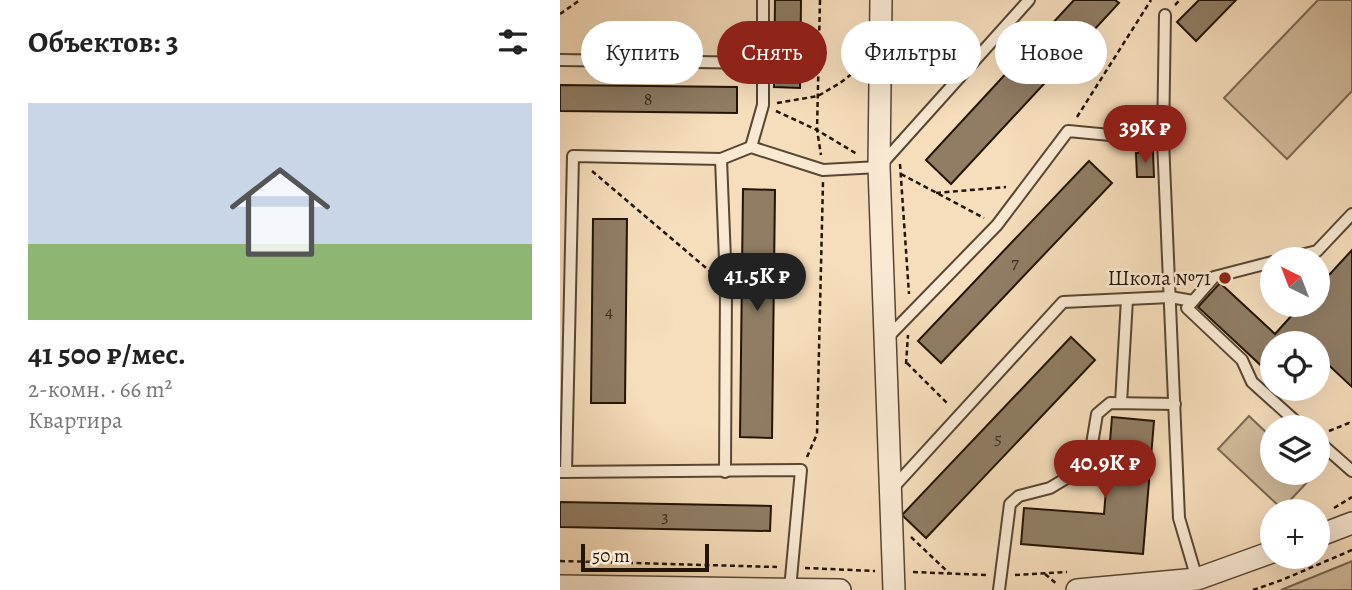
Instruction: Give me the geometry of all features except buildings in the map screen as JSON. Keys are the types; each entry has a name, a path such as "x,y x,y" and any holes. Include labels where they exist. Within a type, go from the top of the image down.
{"street":[{"path":"881,0 881,21"},
{"path":"880,84 879,167 893,581"},
{"path":"1330,531 1352,523"},
{"path":"1075,581 1197,579 1260,556"},
{"path":"560,586 840,590"}],"lane":[{"path":"763,0 763,21"},
{"path":"560,156 721,159 751,147 823,170 879,167 1030,0"},
{"path":"1165,15 1164,140 1179,518 1197,579"},
{"path":"560,60 717,62"},
{"path":"751,147 764,105 764,84"},
{"path":"884,341 996,225 1068,131 1164,140"},
{"path":"573,156 566,205 563,472 801,470 790,589"},
{"path":"721,159 726,285 725,472"},
{"path":"1321,247 1352,214"},
{"path":"1260,265 1214,277 1186,309 1242,360 1252,382 1289,415"},
{"path":"889,492 1063,302 1170,297 1193,301"},
{"path":"1121,403 1127,299"},
{"path":"999,590 1010,504 1019,496 1050,488 1070,476 1091,450 1097,414 1110,403 1175,404"},
{"path":"1330,452 1352,471"}],"path":[{"path":"560,14 580,0"},
{"path":"801,470 817,434 823,170 817,130 820,0"},
{"path":"1068,131 1150,0"},
{"path":"764,105 818,96 841,82"},
{"path":"764,105 817,130 879,167 901,174 996,225"},
{"path":"573,156 726,285"},
{"path":"936,193 1026,186"},
{"path":"884,341 960,415"},
{"path":"1330,431 1352,425"},
{"path":"1330,510 1352,497"},
{"path":"910,536 949,573"},
{"path":"1253,590 1352,550"},
{"path":"560,561 792,568 893,581 949,573 999,576 1045,574 1075,581"},
{"path":"1045,574 1063,590"}],"shaded area":[{"path":"1318,0 1352,0 1352,91 1287,159 1224,98"},
{"path":"1249,416 1260,427 1260,485 1305,485 1291,499 1271,499 1218,449"},
{"path":"1352,561 1352,590 1281,590 1350,562"}],"place":[{"name":"Школа №71","path":"1225,278"}]}
